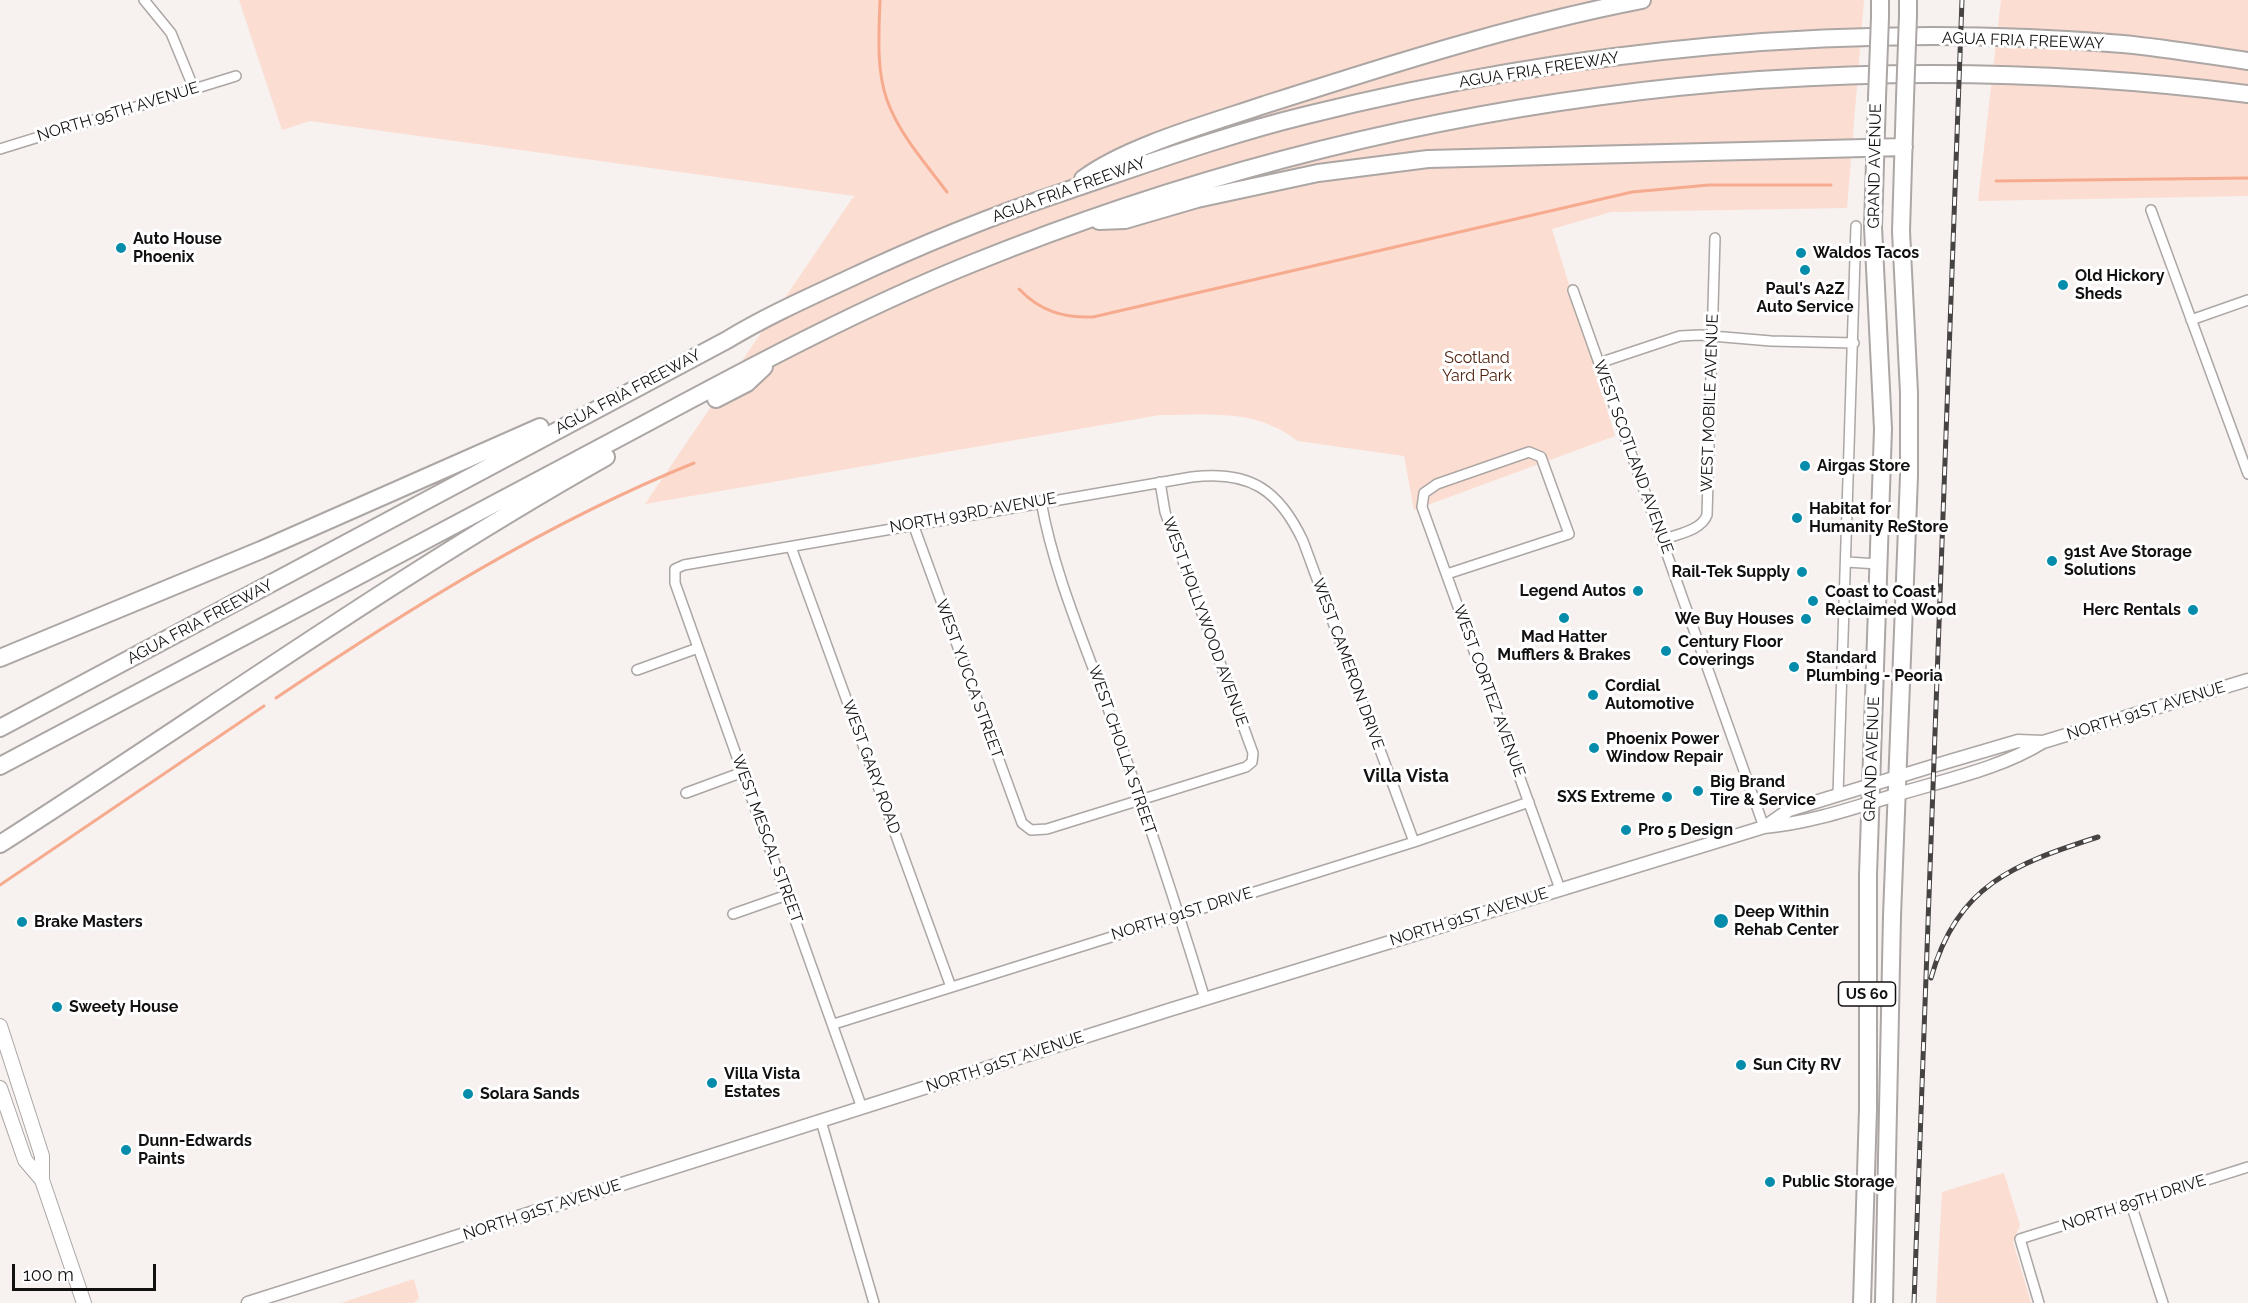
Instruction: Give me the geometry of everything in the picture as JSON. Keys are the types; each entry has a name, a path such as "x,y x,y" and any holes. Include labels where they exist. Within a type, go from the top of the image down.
{"highway":[{"path":"1068,190 1104,163 1238,114 1472,39 1642,0"},
{"name":"GRAND AVENUE","path":"1862,1303 1866,1186 1867,897 1884,429 1873,227 1880,0"},
{"name":"GRAND AVENUE","path":"1884,1303 1892,926 1910,446 1901,231 1908,8"},
{"name":"AGUA FRIA FREEWAY","path":"0,728 727,340 761,319 1022,205 1137,164 1306,115 1454,82 1603,58 1743,45 1852,38 1996,38 2123,44 2248,61"},
{"name":"AGUA FRIA FREEWAY","path":"0,765 778,354 921,285 1080,222 1220,176 1294,155 1435,122 1572,98 1785,77 1944,74 2061,77 2176,85 2248,94"},
{"path":"1080,222 1125,220 1264,184 1318,173 1428,159 1904,147"},
{"path":"0,658 401,490 539,428 722,331 761,319"},
{"path":"0,844 491,523 621,449 747,383 778,354"},
{"path":"1866,1186 1887,1186"}],"main road":[{"name":"NORTH 91ST AVENUE","path":"248,1303 1205,999 1764,827 1795,825 1898,794 2022,756 2043,742 2248,680"},
{"name":"NORTH 91ST AVENUE","path":"1764,827 1789,810 1838,795 2018,741 2043,742"},
{"path":"0,1026 6,1060 42,1156 42,1180 84,1303"},
{"path":"0,1088 25,1160 42,1180"}],"street":[{"path":"144,0 171,33 194,89"},
{"name":"NORTH 95TH AVENUE","path":"0,148 236,76"},
{"path":"2151,210 2248,474"},
{"path":"1838,795 1856,226"},
{"name":"WEST MOBILE AVENUE","path":"1662,540 1697,527 1704,522 1707,515 1715,238"},
{"name":"WEST SCOTLAND AVENUE","path":"1573,290 1764,827"},
{"path":"2192,320 2248,300"},
{"path":"1599,363 1680,336 1854,343"},
{"name":"WEST CORTEZ AVENUE","path":"1447,574 1569,534 1541,457 1537,453 1529,452 1437,484 1424,493 1422,507 1560,889"},
{"name":"NORTH 93RD AVENUE","path":"675,569 684,565 1041,501 1212,474 1248,480 1270,493"},
{"name":"WEST HOLLYWOOD AVENUE","path":"1141,799 1252,762 1253,753 1165,512 1160,482"},
{"name":"WEST CAMERON DRIVE","path":"1270,493 1290,514 1303,542 1414,842"},
{"name":"WEST CHOLLA STREET","path":"1041,501 1046,532 1059,572 1141,799 1205,999"},
{"name":"WEST YUCCA STREET","path":"913,524 1022,823 1031,830 1047,828 1141,799"},
{"name":"WEST GARY ROAD","path":"792,547 951,987"},
{"path":"1847,562 1878,564"},
{"name":"WEST MESCAL STREET","path":"675,569 675,583 834,1024 862,1108"},
{"path":"637,670 698,648"},
{"path":"686,793 743,772"},
{"name":"NORTH 91ST DRIVE","path":"834,1024 1414,842 1529,802"},
{"path":"733,914 787,895"},
{"path":"821,1121 874,1303"},
{"name":"NORTH 89TH DRIVE","path":"2039,1303 2020,1239 2247,1170"},
{"path":"2131,1204 2163,1303"}],"green space":[{"name":"Scotland Yard Park","path":"239,0 1864,0 1847,208 1611,212 1552,229 1615,436 1414,510 1404,456 1298,441 1282,430 1265,423 1249,418 1215,415 1160,415 645,504 854,196 310,121 282,130"},
{"path":"2001,0 2248,0 2248,196 1978,201"},
{"path":"2004,1173 2020,1225 2013,1242 2031,1303 1936,1303 1942,1192"},
{"path":"414,1279 419,1298 414,1303 341,1303"}],"waterway":[{"path":"880,0 880,63 887,100 898,125 947,192"},
{"path":"1996,181 2248,178"},
{"path":"1019,289 1035,303 1053,312 1093,317 1632,192 1709,185 1831,185"},
{"path":"276,698 427,600 532,540 639,487 694,463"},
{"path":"0,885 264,706"}],"railway":[{"path":"1914,1303 1962,0"},
{"path":"1931,978 1942,946 1956,921 1973,900 1993,883 2040,857 2098,837"}],"place":[{"name":"Auto House Phoenix","path":"121,248"},
{"name":"Waldos Tacos","path":"1801,253"},
{"name":"Paul's A2Z Auto Service","path":"1805,270"},
{"name":"Old Hickory Sheds","path":"2063,285"},
{"name":"Airgas Store","path":"1805,466"},
{"name":"Habitat for Humanity ReStore","path":"1797,518"},
{"name":"91st Ave Storage Solutions","path":"2052,561"},
{"name":"Rail-Tek Supply","path":"1802,572"},
{"name":"Legend Autos","path":"1638,591"},
{"name":"Coast to Coast Reclaimed Wood","path":"1813,601"},
{"name":"Herc Rentals","path":"2193,610"},
{"name":"Mad Hatter Mufflers & Brakes","path":"1564,618"},
{"name":"We Buy Houses","path":"1806,619"},
{"name":"Century Floor Coverings","path":"1666,651"},
{"name":"Standard Plumbing - Peoria","path":"1794,667"},
{"name":"Cordial Automotive","path":"1593,695"},
{"name":"Phoenix Power Window Repair","path":"1594,748"},
{"name":"Big Brand Tire & Service","path":"1698,791"},
{"name":"SXS Extreme","path":"1667,797"},
{"name":"Pro 5 Design","path":"1626,830"},
{"name":"Deep Within Rehab Center","path":"1721,921"},
{"name":"Brake Masters","path":"22,922"},
{"name":"Sweety House","path":"57,1007"},
{"name":"Sun City RV","path":"1741,1065"},
{"name":"Villa Vista Estates","path":"712,1083"},
{"name":"Solara Sands","path":"468,1094"},
{"name":"Dunn-Edwards Paints","path":"126,1150"},
{"name":"Public Storage","path":"1770,1182"}],"district":[{"name":"Villa Vista","path":"1406,777"}]}
